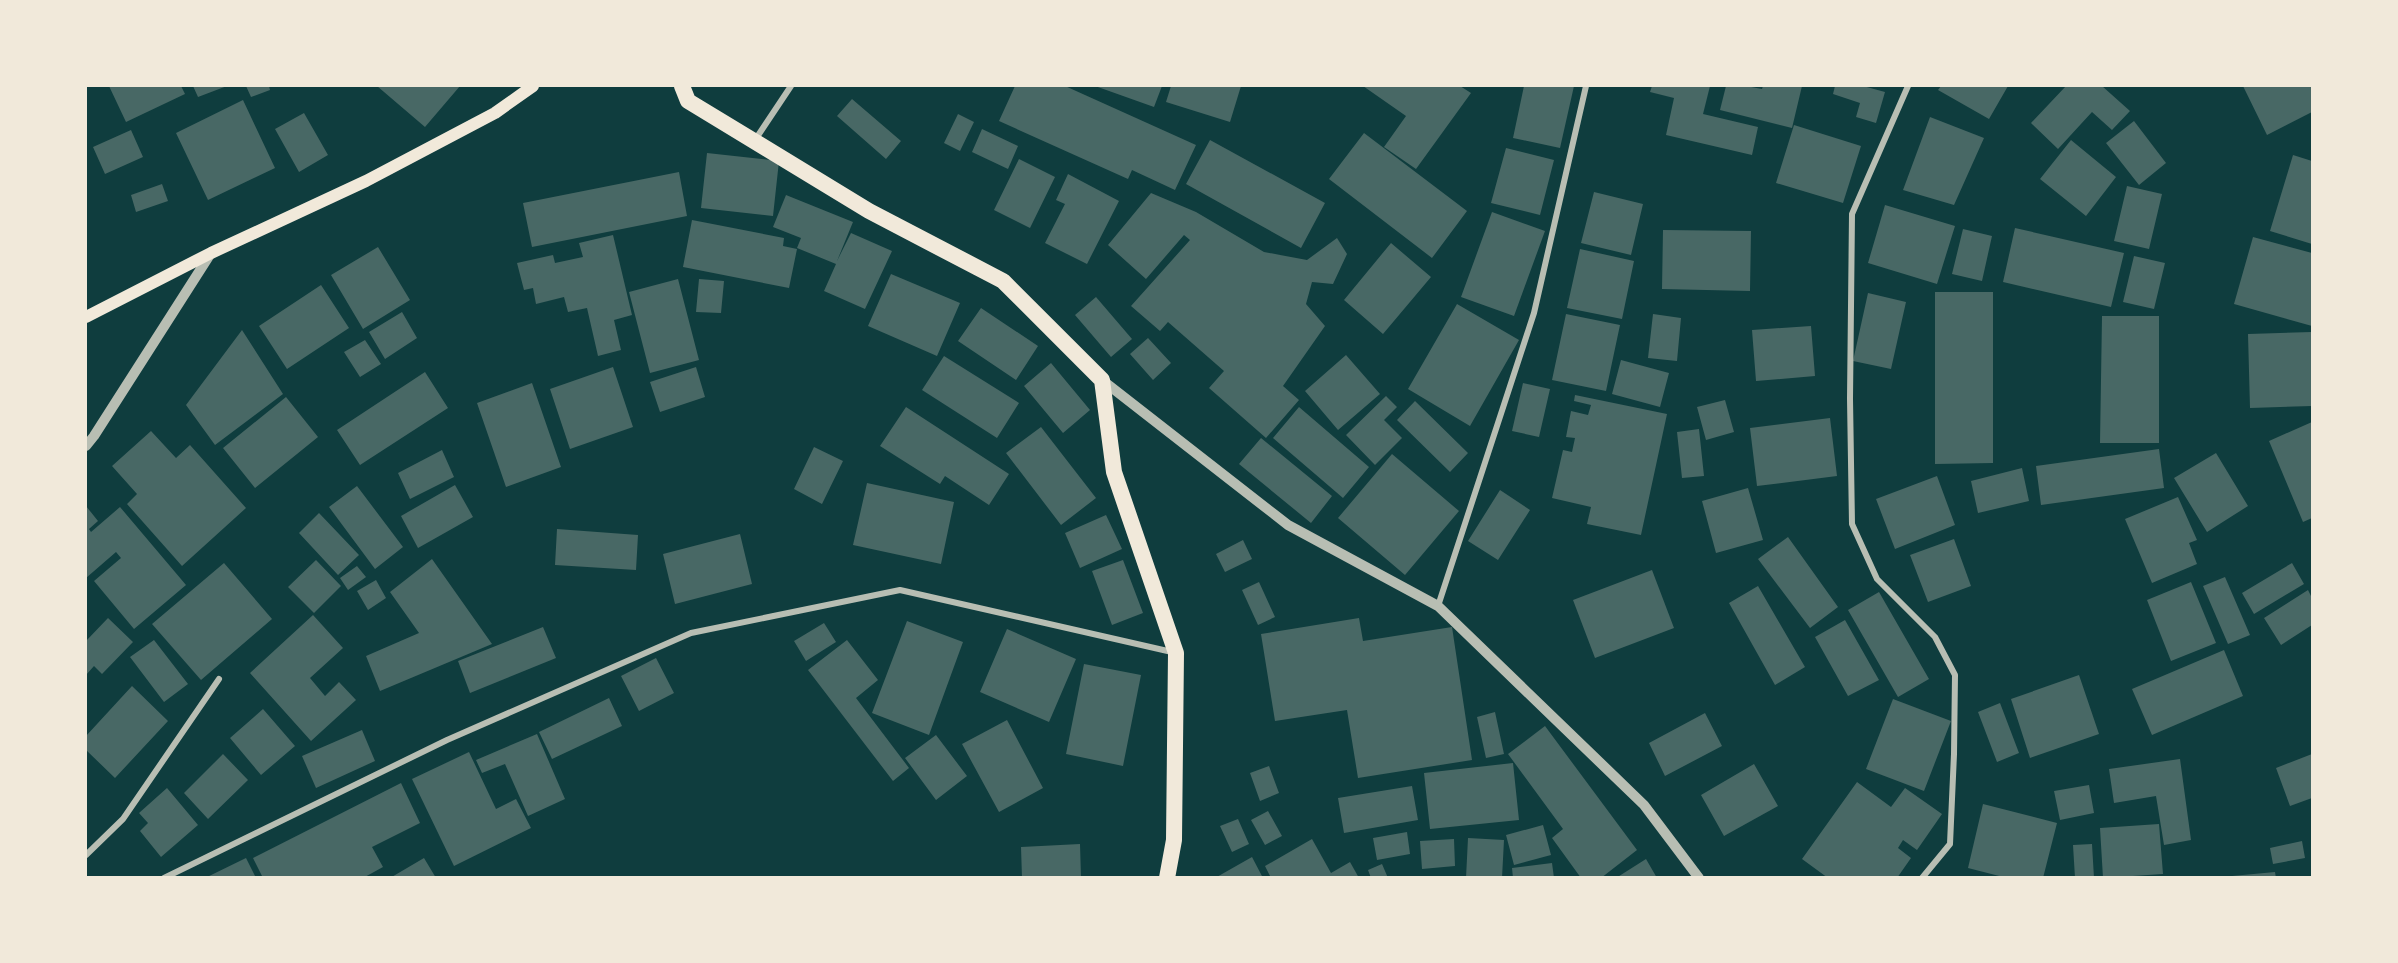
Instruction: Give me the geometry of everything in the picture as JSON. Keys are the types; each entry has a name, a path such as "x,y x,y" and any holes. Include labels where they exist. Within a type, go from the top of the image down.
{"highway":[{"path":"682,86 688,101 869,211 1003,281 1102,380 1114,472 1176,653 1174,840 1167,878"}],"main road":[{"path":"86,317 211,254 366,181 495,113 533,86"}],"street":[{"path":"754,141 791,86"},
{"path":"1438,606 1534,313 1586,86"},
{"path":"1908,86 1852,213 1850,410 1852,524 1877,579 1935,637 1954,675 1954,754 1950,844 1922,878"},
{"path":"86,446 211,254"},
{"path":"1102,380 1288,525 1438,606 1644,805 1699,878"},
{"path":"164,878 447,740 691,633 900,590 1176,653"},
{"path":"86,855 123,819 219,680"}],"building":[{"path":"109,86 181,86 185,94 126,122"},
{"path":"193,86 227,86 198,97"},
{"path":"246,86 269,86 270,90 251,97"},
{"path":"377,86 460,86 425,127"},
{"path":"1015,86 1065,86 1196,145 1175,190 1132,170 1128,179 999,121"},
{"path":"1095,86 1162,86 1154,107"},
{"path":"1171,86 1241,86 1230,122 1166,102"},
{"path":"1363,86 1460,86 1471,93 1416,169 1384,147 1406,116"},
{"path":"1524,86 1574,86 1560,148 1513,138"},
{"path":"1652,86 1710,86 1703,114 1758,127 1752,155 1666,135 1674,98 1650,92"},
{"path":"1726,86 1762,89 1763,86 1802,86 1792,128 1720,110"},
{"path":"1835,86 1863,86 1885,92 1876,123 1856,117 1860,103 1833,94"},
{"path":"1941,86 2008,86 1989,119 1938,90"},
{"path":"2066,86 2102,86 2130,111 2112,130 2092,112 2058,149 2031,123"},
{"path":"2243,86 2312,86 2312,112 2267,135"},
{"path":"852,99 901,141 886,159 837,116"},
{"path":"243,100 275,168 208,200 176,133"},
{"path":"304,113 328,155 299,172 275,129"},
{"path":"958,114 974,122 960,151 944,143"},
{"path":"1930,117 1984,138 1954,205 1903,190"},
{"path":"2134,121 2166,163 2139,185 2106,143"},
{"path":"1794,125 1861,146 1843,203 1776,183"},
{"path":"982,129 1018,146 1008,169 972,152"},
{"path":"131,130 143,157 105,174 93,147"},
{"path":"1364,133 1467,211 1432,258 1329,179"},
{"path":"1210,140 1325,203 1301,248 1186,184"},
{"path":"2071,140 2116,177 2086,216 2040,179"},
{"path":"1506,148 1554,160 1540,215 1491,203"},
{"path":"707,153 779,161 773,216 701,208"},
{"path":"2293,155 2312,161 2312,244 2270,231"},
{"path":"1019,159 1055,177 1030,228 994,210"},
{"path":"679,172 687,216 532,247 523,203"},
{"path":"1068,174 1119,201 1087,264 1045,243 1065,204 1056,200"},
{"path":"162,184 168,201 136,212 131,195"},
{"path":"2127,186 2162,194 2149,249 2114,241"},
{"path":"1594,192 1643,204 1631,255 1581,243"},
{"path":"1151,193 1196,212 1264,252 1307,260 1337,238 1347,254 1333,284 1312,282 1306,304 1325,326 1283,386 1299,400 1266,438 1209,388 1224,371 1168,322 1160,331 1131,306 1190,240 1184,235 1146,279 1108,245"},
{"path":"786,195 853,222 837,261 851,233 892,251 865,309 824,291 836,264 797,248 801,238 773,227"},
{"path":"1885,205 1955,226 1937,284 1868,263"},
{"path":"1492,212 1545,231 1514,316 1461,297"},
{"path":"692,220 784,238 783,246 797,249 789,288 683,267"},
{"path":"2015,228 2124,253 2111,307 2003,282"},
{"path":"1963,229 1992,236 1982,281 1952,274"},
{"path":"1663,230 1751,231 1750,291 1662,289"},
{"path":"613,235 632,315 614,320 621,350 598,356 587,308 568,312 564,297 536,304 533,288 524,290 517,263 553,255 555,263 583,257 579,243"},
{"path":"2253,237 2312,253 2312,326 2234,304"},
{"path":"1391,243 1431,277 1383,334 1344,300"},
{"path":"378,247 410,300 363,329 331,275"},
{"path":"1580,249 1634,261 1622,319 1567,308"},
{"path":"2134,256 2165,263 2154,309 2123,302"},
{"path":"891,274 960,303 937,356 868,326"},
{"path":"678,279 699,360 650,373 629,292"},
{"path":"699,279 724,281 721,313 696,312"},
{"path":"321,285 349,328 287,369 259,326"},
{"path":"1935,292 1993,292 1993,463 1935,464"},
{"path":"1868,293 1906,302 1891,369 1853,361"},
{"path":"1096,297 1132,339 1111,357 1075,315"},
{"path":"1457,304 1519,340 1470,426 1408,389"},
{"path":"981,308 1038,346 1016,380 958,341"},
{"path":"402,312 417,338 385,359 369,332"},
{"path":"1566,314 1620,325 1606,391 1552,380"},
{"path":"1653,314 1681,318 1677,361 1648,358"},
{"path":"2102,316 2159,316 2159,443 2100,443"},
{"path":"1811,326 1815,376 1756,381 1752,330"},
{"path":"242,330 283,394 215,445 186,405"},
{"path":"2312,332 2312,406 2250,408 2248,334"},
{"path":"1148,338 1171,363 1153,380 1130,354"},
{"path":"365,340 381,364 360,377 344,352"},
{"path":"1346,355 1380,394 1338,430 1305,391"},
{"path":"944,356 1019,403 997,438 922,390"},
{"path":"1621,360 1669,373 1660,407 1612,394"},
{"path":"1051,363 1090,410 1063,433 1024,386"},
{"path":"613,367 633,427 570,449 550,389"},
{"path":"696,367 705,397 660,412 650,382"},
{"path":"425,372 448,408 360,465 337,430"},
{"path":"532,383 561,467 506,487 477,403"},
{"path":"1523,383 1550,389 1539,437 1512,431"},
{"path":"1575,395 1667,414 1641,535 1587,524 1591,507 1552,498 1563,450 1572,452 1575,438 1566,437 1571,411 1588,415 1591,405 1574,401"},
{"path":"1386,396 1397,407 1384,420 1402,438 1375,465 1346,435"},
{"path":"286,397 318,437 255,488 223,448"},
{"path":"1725,400 1734,432 1706,440 1697,407"},
{"path":"1415,401 1468,453 1450,472 1397,420"},
{"path":"906,407 1009,474 989,505 945,476 940,484 880,446"},
{"path":"1299,407 1369,467 1343,498 1273,438"},
{"path":"1830,418 1837,476 1757,486 1750,428"},
{"path":"2312,422 2312,518 2303,522 2269,441"},
{"path":"1041,427 1096,498 1061,525 1006,453"},
{"path":"1699,429 1704,476 1682,478 1677,432"},
{"path":"151,431 176,458 190,445 246,508 182,566 127,504 137,494 112,466"},
{"path":"1261,438 1332,496 1311,523 1239,464"},
{"path":"814,447 843,461 822,504 794,489"},
{"path":"2159,449 2164,488 2041,505 2036,466"},
{"path":"442,450 454,477 410,499 398,473"},
{"path":"2216,453 2248,506 2207,532 2174,478"},
{"path":"1392,454 1459,511 1405,575 1338,518"},
{"path":"2022,468 2029,501 1978,513 1971,481"},
{"path":"1937,476 1955,525 1895,549 1876,499"},
{"path":"867,483 954,502 941,564 853,545"},
{"path":"455,485 473,517 418,548 401,516"},
{"path":"357,486 403,547 375,569 329,507"},
{"path":"1748,488 1763,540 1716,553 1702,501"},
{"path":"1500,490 1530,510 1498,560 1468,541"},
{"path":"2178,497 2197,540 2189,543 2197,564 2152,583 2125,519"},
{"path":"86,506 98,521 89,529 91,532 120,507 186,585 134,629 94,581 121,558 116,552 86,578"},
{"path":"319,513 359,555 338,575 299,533"},
{"path":"1106,515 1122,549 1080,568 1065,533"},
{"path":"557,529 638,535 636,570 555,565"},
{"path":"740,534 752,584 675,604 663,554"},
{"path":"1788,537 1838,607 1810,628 1758,559"},
{"path":"1954,539 1971,586 1928,602 1910,555"},
{"path":"1243,540 1252,559 1225,572 1216,554"},
{"path":"432,559 492,644 380,691 366,656 419,633 390,592"},
{"path":"316,560 341,586 314,613 288,587"},
{"path":"1123,560 1143,613 1112,625 1092,571"},
{"path":"224,563 272,619 201,680 152,624"},
{"path":"2292,563 2304,584 2254,614 2242,593"},
{"path":"357,566 366,577 348,590 340,578"},
{"path":"1652,570 1674,628 1595,658 1573,600"},
{"path":"2225,577 2250,635 2228,644 2203,586"},
{"path":"376,580 386,598 368,610 357,591"},
{"path":"1259,582 1275,617 1258,625 1242,590"},
{"path":"2191,582 2216,643 2171,661 2147,600"},
{"path":"1758,586 1805,667 1775,685 1729,603"},
{"path":"2308,590 2312,598 2312,625 2281,645 2264,618"},
{"path":"1879,592 1929,679 1898,697 1848,610"},
{"path":"313,615 343,648 310,678 325,696 339,682 356,700 311,741 250,673"},
{"path":"108,618 133,642 102,674 94,666 86,675 86,641"},
{"path":"1359,618 1363,641 1452,627 1472,760 1358,778 1347,710 1275,721 1261,634"},
{"path":"1845,620 1879,680 1848,696 1815,637"},
{"path":"907,621 963,642 929,735 872,713"},
{"path":"824,623 836,642 806,661 794,641"},
{"path":"543,627 556,658 470,693 458,661"},
{"path":"1007,629 1076,659 1049,722 980,692"},
{"path":"154,640 188,684 164,702 130,657"},
{"path":"847,640 878,680 856,698 909,768 893,781 808,670"},
{"path":"2224,650 2243,696 2152,735 2132,689"},
{"path":"656,658 674,693 639,711 621,676"},
{"path":"1084,664 1141,675 1123,766 1066,754"},
{"path":"2079,675 2099,734 2030,758 2011,699"},
{"path":"132,686 168,721 115,778 86,750 86,736"},
{"path":"609,698 622,726 552,759 539,732"},
{"path":"1893,699 1951,721 1924,791 1866,769"},
{"path":"2000,703 2019,753 1997,762 1978,712"},
{"path":"263,709 295,746 261,775 230,738"},
{"path":"1495,712 1504,754 1486,758 1477,717"},
{"path":"1705,713 1722,746 1665,776 1649,743"},
{"path":"1007,720 1043,788 999,812 962,744"},
{"path":"1545,726 1637,850 1601,878 1581,878 1552,838 1563,829 1508,754"},
{"path":"362,730 375,761 316,788 302,756"},
{"path":"537,734 565,799 528,816 505,764 482,773 476,760"},
{"path":"936,735 967,776 936,800 905,758"},
{"path":"469,752 496,809 516,799 531,828 454,866 412,779"},
{"path":"223,754 248,780 208,819 184,793"},
{"path":"2312,754 2312,798 2290,806 2276,768"},
{"path":"2180,759 2191,840 2164,845 2156,796 2114,803 2109,769"},
{"path":"1513,763 1519,820 1430,829 1424,773"},
{"path":"1754,764 1778,806 1724,836 1701,795"},
{"path":"1269,766 1279,793 1260,801 1250,773"},
{"path":"1857,782 1891,807 1905,788 1942,814 1917,850 1903,840 1898,848 1911,858 1897,878 1828,878 1802,859"},
{"path":"401,783 420,823 372,847 383,867 363,878 263,878 253,858"},
{"path":"2089,785 2094,813 2060,820 2054,791"},
{"path":"1412,786 1418,820 1344,833 1338,798"},
{"path":"167,788 198,825 161,857 140,831 148,823 139,813"},
{"path":"1983,804 2057,823 2043,878 2007,878 1968,868"},
{"path":"1268,811 1282,836 1265,845 1251,820"},
{"path":"1238,819 1249,844 1232,852 1220,826"},
{"path":"2159,824 2163,874 2103,878 2100,828"},
{"path":"1543,825 1551,855 1514,865 1506,835"},
{"path":"1407,832 1410,854 1377,860 1373,838"},
{"path":"1468,838 1504,840 1502,878 1466,878"},
{"path":"1312,839 1331,873 1350,862 1359,878 1271,878 1265,866"},
{"path":"1454,839 1455,866 1422,869 1420,841"},
{"path":"2302,841 2305,858 2273,864 2270,848"},
{"path":"1080,844 1081,878 1022,878 1021,847"},
{"path":"2092,844 2094,878 2075,878 2073,845"},
{"path":"1252,857 1263,878 1215,878"},
{"path":"246,858 256,878 205,878"},
{"path":"424,858 436,878 390,878"},
{"path":"1646,859 1657,878 1616,878"},
{"path":"1552,863 1554,878 1513,878 1512,868"},
{"path":"1382,864 1388,878 1371,878 1368,870"},
{"path":"2275,872 2276,878 2232,878 2232,876"}]}
